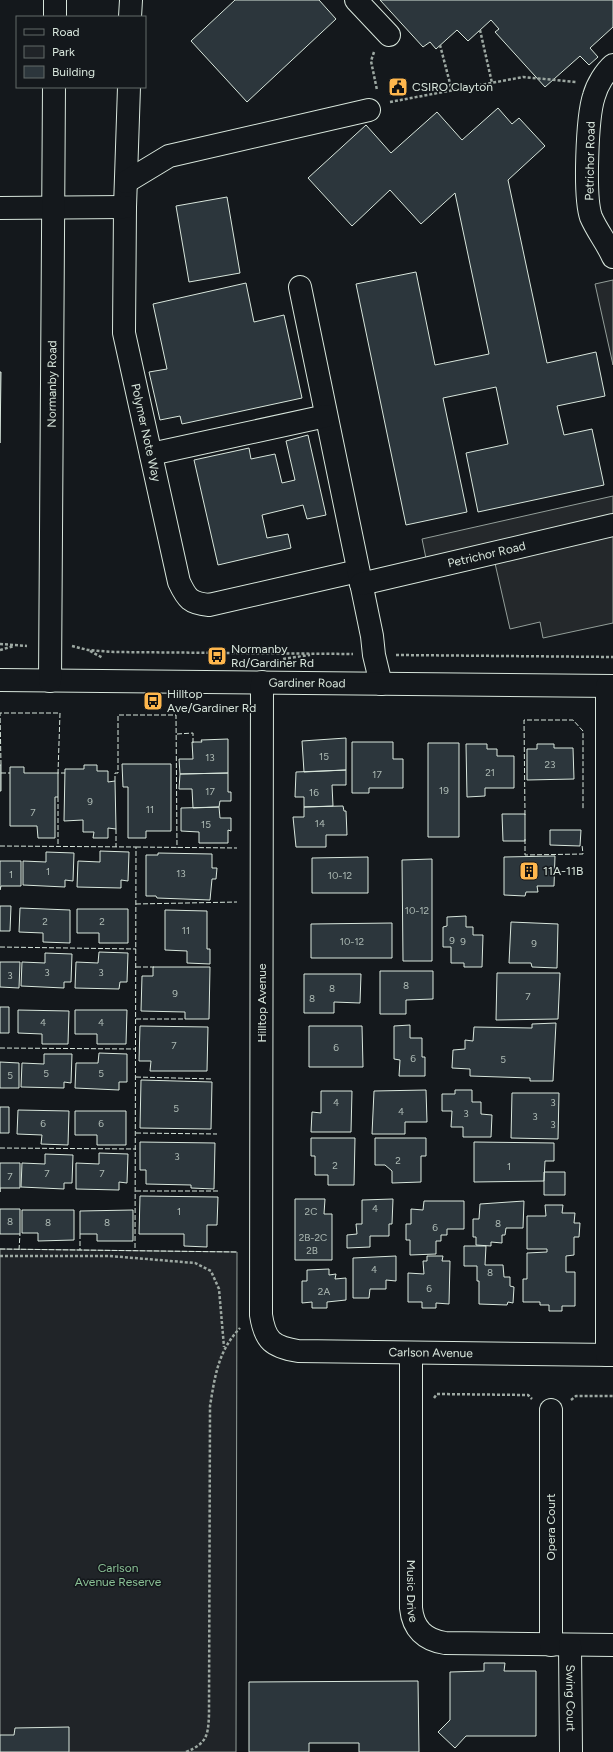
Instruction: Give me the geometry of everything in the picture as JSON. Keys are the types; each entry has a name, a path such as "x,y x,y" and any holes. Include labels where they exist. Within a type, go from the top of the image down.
{"street":[{"path":"55,0 55,16"},
{"path":"130,0 130,16"},
{"path":"356,0 388,35"},
{"name":"Petrichor Road","path":"613,65 607,70 594,95 590,120 587,196 591,216 613,257"},
{"name":"Normanby Road","path":"50,681 54,88"},
{"name":"Polymer Note Way","path":"129,88 125,207 124,333 179,582 185,596 195,604 209,605 359,578"},
{"path":"126,182 169,156 375,107"},
{"path":"0,208 125,207"},
{"path":"300,287 381,684"},
{"path":"151,454 326,416"},
{"name":"Petrichor Road","path":"359,578 613,525"},
{"name":"Gardiner Road","path":"0,680 610,686"},
{"name":"Hilltop Avenue","path":"262,682 262,1323"},
{"path":"610,686 610,1355"},
{"name":"Carlson Avenue","path":"262,1323 265,1333 271,1342 285,1349 298,1351 610,1355"},
{"name":"Music Drive","path":"410,1353 411,1608 416,1626 421,1634 435,1642 613,1645"},
{"name":"Opera Court","path":"551,1410 560,1645"},
{"name":"Swing Court","path":"560,1645 571,1752"}],"path":[{"path":"480,30 492,83"},
{"path":"388,35 374,49 371,61 375,107 452,90 523,77 600,84"},
{"path":"440,45 452,90"},
{"path":"0,644 17,646 0,650"},
{"path":"88,650 114,652 613,657"},
{"path":"0,1256 110,1256 195,1262 211,1271 219,1289 224,1347"},
{"path":"186,1752 197,1747 208,1735 210,1406 215,1374 224,1347 242,1326 262,1323"},
{"path":"434,1399 438,1394 528,1396 544,1410 558,1411 576,1396 613,1396"}],"green space":[{"name":"Carlson Avenue Reserve","path":"0,1249 237,1252 236,1752 0,1752"}],"shaded area":[{"path":"613,280 613,365 595,284"},
{"path":"613,496 613,623 543,638 540,622 510,629 494,559 429,573 422,539"}],"building":[{"path":"235,0 319,0 336,19 247,102 191,41"},
{"path":"380,0 613,0 613,27 590,48 598,57 589,65 580,56 545,87 495,32 499,29 491,20 468,41 457,30 436,49 430,42 423,47"},
{"path":"498,108 512,124 519,118 545,146 508,180 547,363 596,352 605,396 557,406 564,435 592,429 604,485 478,512 466,453 508,444 496,387 443,398 467,512 406,525 356,284 416,272 435,365 489,354 455,193 421,224 390,190 352,226 308,178 366,125 391,153 437,112 462,140"},
{"path":"227,197 240,273 189,282 176,206"},
{"path":"246,283 254,322 284,315 302,398 182,424 180,416 160,420 149,372 167,369 153,304"},
{"path":"0,372 1,372 0,443"},
{"path":"308,435 326,515 307,519 303,505 262,515 267,538 288,534 291,548 218,565 194,460 249,448 251,459 275,454 282,483 295,480 286,441"},
{"path":"346,738 346,770 304,772 302,741"},
{"path":"228,739 228,773 180,774 179,759 193,759 192,742 202,742 201,740"},
{"path":"352,742 393,742 393,759 403,759 403,788 369,788 369,793 352,793"},
{"path":"428,743 459,743 459,837 428,837"},
{"path":"466,744 487,744 487,749 497,749 497,756 514,756 514,788 485,788 485,796 467,797"},
{"path":"537,744 554,744 554,748 573,748 574,779 527,780 527,749 537,749"},
{"path":"122,764 171,764 171,831 146,831 146,838 128,838 128,787 123,787"},
{"path":"1,765 1,791 0,791"},
{"path":"84,765 97,765 97,771 108,771 108,782 115,781 116,829 108,828 108,838 93,838 94,832 83,832 83,820 64,821 65,769 84,769"},
{"path":"10,767 24,767 24,773 58,773 58,797 55,797 55,838 38,838 37,826 10,826"},
{"path":"346,770 346,785 332,785 333,806 304,807 304,797 295,797 296,772"},
{"path":"228,773 228,792 231,792 231,801 220,801 219,807 193,808 192,789 179,789 180,774"},
{"path":"343,806 344,811 346,811 347,835 326,835 326,847 296,847 293,817 304,817 304,807"},
{"path":"219,807 220,818 231,818 231,831 228,830 228,843 199,843 199,832 181,831 181,808"},
{"path":"502,814 525,814 525,841 503,841"},
{"path":"550,830 581,830 580,846 550,845"},
{"path":"100,851 129,852 128,881 121,880 121,888 77,887 78,861 100,862"},
{"path":"46,852 74,853 73,881 65,880 65,887 23,885 23,861 46,862"},
{"path":"158,853 212,854 212,868 217,868 216,879 212,879 210,900 157,898 156,896 146,896 146,855 158,855"},
{"name":"11A-11B","path":"555,856 554,886 537,886 538,892 526,892 525,896 504,895 504,857"},
{"path":"368,857 368,893 312,893 312,858"},
{"path":"432,859 432,961 403,961 402,860"},
{"path":"0,861 21,861 21,886 1,886 0,890"},
{"path":"0,906 11,906 10,931 0,931"},
{"path":"20,908 70,910 70,943 43,942 43,933 19,932"},
{"path":"77,909 128,909 128,943 99,943 99,933 77,933"},
{"path":"165,910 207,911 207,949 210,949 210,964 187,963 187,951 165,950"},
{"path":"466,916 466,927 473,927 473,935 483,935 482,967 464,967 464,963 451,963 451,947 443,947 443,927 447,926 447,917"},
{"path":"511,922 558,924 557,968 532,967 531,963 509,963"},
{"path":"392,923 392,958 311,958 311,924"},
{"path":"99,952 128,953 127,982 120,982 119,989 75,988 76,962 98,963"},
{"path":"45,953 72,954 71,982 64,982 64,988 21,986 22,962 45,963"},
{"path":"0,962 20,962 19,988 0,987"},
{"path":"153,967 210,967 209,1019 185,1019 185,1012 141,1011 142,976 153,976"},
{"path":"380,971 433,971 433,999 406,1000 406,1014 380,1014"},
{"path":"497,973 560,973 558,1019 496,1020"},
{"path":"304,974 361,974 360,1003 334,1002 334,1013 304,1013"},
{"path":"0,1007 9,1007 9,1033 0,1033"},
{"path":"18,1010 69,1011 68,1044 42,1044 42,1034 18,1033"},
{"path":"75,1010 127,1010 126,1044 97,1044 97,1034 75,1034"},
{"path":"556,1023 553,1081 530,1081 530,1078 470,1076 470,1069 452,1068 453,1050 465,1049 465,1040 473,1041 474,1027 532,1028 532,1024"},
{"path":"410,1025 410,1038 422,1038 422,1057 425,1057 425,1076 399,1076 400,1060 394,1059 394,1026"},
{"path":"140,1026 208,1027 207,1071 150,1071 151,1061 139,1061"},
{"path":"309,1026 362,1026 363,1067 309,1067"},
{"path":"99,1053 127,1054 127,1082 119,1082 119,1090 75,1088 76,1063 98,1063"},
{"path":"44,1054 72,1054 71,1083 64,1082 64,1088 21,1087 22,1063 44,1064"},
{"path":"0,1062 19,1063 19,1088 0,1088"},
{"path":"141,1080 212,1082 211,1129 140,1128"},
{"path":"426,1090 427,1122 405,1122 405,1134 372,1134 374,1091"},
{"path":"455,1090 472,1090 472,1102 481,1102 481,1114 492,1115 491,1137 463,1137 463,1127 451,1127 452,1111 442,1111 442,1094 455,1094"},
{"path":"321,1091 352,1091 351,1132 311,1132 312,1112 321,1113"},
{"path":"512,1093 559,1093 558,1139 511,1138"},
{"path":"0,1107 9,1107 9,1133 0,1133"},
{"path":"18,1110 69,1111 68,1145 41,1144 42,1135 17,1134"},
{"path":"75,1111 126,1111 126,1145 97,1145 97,1135 75,1135"},
{"path":"311,1138 355,1138 354,1185 328,1185 328,1175 315,1175 315,1156 311,1156"},
{"path":"375,1138 426,1138 426,1156 421,1156 421,1182 392,1183 392,1171 385,1165 375,1165"},
{"path":"140,1142 215,1143 214,1189 191,1188 191,1185 146,1184 146,1170 140,1170"},
{"path":"474,1142 554,1143 554,1161 545,1161 544,1181 474,1182"},
{"path":"99,1153 128,1154 127,1183 119,1182 119,1190 76,1189 76,1163 99,1164"},
{"path":"45,1154 73,1155 72,1183 64,1183 64,1189 21,1187 22,1163 45,1164"},
{"path":"0,1163 20,1163 20,1188 0,1188"},
{"path":"544,1172 565,1172 565,1195 544,1195"},
{"path":"140,1196 218,1197 217,1225 207,1225 207,1247 184,1246 184,1234 139,1234"},
{"path":"295,1199 325,1199 324,1214 332,1214 332,1260 295,1260"},
{"path":"393,1199 392,1224 389,1224 389,1236 370,1236 370,1247 347,1248 347,1235 357,1234 356,1224 362,1224 362,1200"},
{"path":"424,1201 464,1201 464,1229 447,1229 447,1235 441,1235 441,1241 436,1241 436,1254 410,1255 410,1240 406,1240 406,1224 411,1224 411,1209 423,1210"},
{"path":"524,1201 523,1228 506,1228 505,1235 502,1235 502,1243 491,1242 491,1246 476,1245 476,1237 473,1237 473,1219 479,1219 480,1204"},
{"path":"545,1205 563,1205 562,1213 575,1213 574,1223 580,1223 579,1237 574,1237 574,1255 566,1256 566,1272 575,1272 575,1306 562,1306 562,1311 549,1311 549,1305 540,1305 540,1302 523,1302 523,1279 527,1279 527,1253 547,1252 547,1249 527,1249 527,1216 546,1216"},
{"path":"0,1209 20,1209 20,1234 0,1234"},
{"path":"22,1210 74,1210 74,1240 38,1241 38,1233 22,1233"},
{"path":"133,1210 133,1241 97,1241 97,1234 80,1234 80,1211"},
{"path":"464,1246 486,1246 485,1265 503,1265 504,1277 510,1277 510,1286 514,1287 513,1303 508,1302 507,1305 479,1304 479,1281 477,1281 477,1266 464,1266"},
{"path":"396,1256 396,1281 386,1280 386,1289 370,1289 369,1298 353,1298 353,1258"},
{"path":"427,1256 443,1256 442,1261 450,1261 449,1304 436,1303 436,1308 422,1308 422,1302 408,1302 408,1273 424,1274 423,1261 427,1261"},
{"path":"329,1269 329,1275 336,1274 335,1279 346,1278 346,1300 327,1302 327,1308 312,1308 312,1302 302,1303 302,1281 307,1281 307,1270"},
{"path":"484,1663 505,1663 504,1671 536,1671 536,1736 466,1736 455,1748 438,1732 450,1720 450,1672 484,1671"},
{"path":"418,1681 419,1752 359,1752 359,1743 309,1743 309,1752 249,1752 249,1682"},
{"path":"69,1727 69,1752 0,1752 0,1735 14,1735 15,1728"}],"fence":[{"path":"1,765 0,713 60,713 58,773 65,773"},
{"path":"115,781 115,773 118,773 118,715 176,715 177,848"},
{"path":"525,815 524,720 573,720 583,731 583,810"},
{"path":"177,734 193,733 193,743"},
{"path":"1,773 10,773"},
{"path":"58,797 58,847"},
{"path":"116,829 116,847"},
{"path":"525,839 525,855 583,854 582,845"},
{"path":"0,846 136,847 135,1251"},
{"path":"136,847 237,848"},
{"path":"136,904 237,902"},
{"path":"0,947 136,949"},
{"path":"136,967 154,967"},
{"path":"136,1019 185,1019"},
{"path":"0,1048 136,1049"},
{"path":"136,1077 213,1079"},
{"path":"136,1133 217,1134"},
{"path":"0,1148 136,1149"},
{"path":"136,1191 219,1191"},
{"path":"19,1250 20,1234"},
{"path":"80,1234 80,1250"},
{"path":"0,1249 237,1252"}],"place":[{"name":"CSIRO Clayton","path":"398,87"},
{"name":"Normanby Rd/Gardiner Rd","path":"217,656"},
{"name":"Hilltop Ave/Gardiner Rd","path":"153,701"},
{"name":"11A-11B","path":"529,871"}]}
